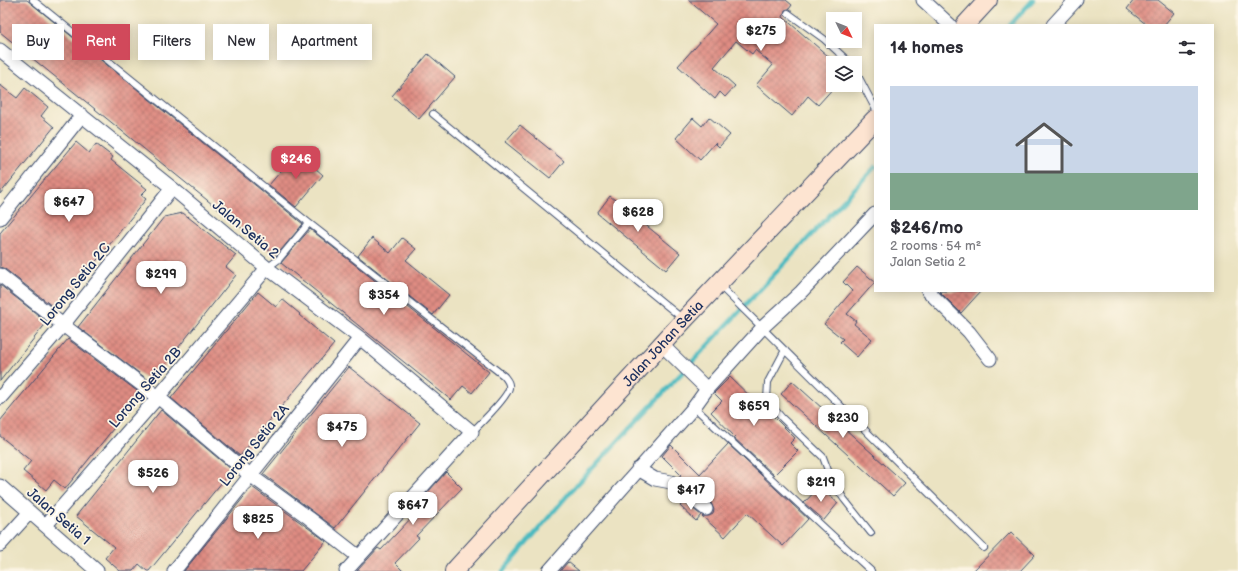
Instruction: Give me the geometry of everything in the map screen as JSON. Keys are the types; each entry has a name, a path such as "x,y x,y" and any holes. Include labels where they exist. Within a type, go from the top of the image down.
{"main road":[{"path":"966,24 988,0"},
{"name":"Jalan Johan Setia","path":"454,571 684,320 874,120"}],"street":[{"path":"923,0 949,24"},
{"path":"1054,24 1076,0"},
{"name":"Jalan Setia 2","path":"0,50 172,188 267,268 360,338 472,432"},
{"path":"0,218 82,115"},
{"name":"Lorong Setia 2C","path":"0,398 63,325 172,188"},
{"path":"549,571 694,407 703,386 872,223"},
{"name":"Lorong Setia 2B","path":"46,525 158,397 267,268"},
{"path":"0,274 63,325 158,397 250,475 359,557"},
{"path":"929,292 969,332 990,359"},
{"name":"Lorong Setia 2A","path":"174,571 360,338"},
{"path":"662,345 703,386"},
{"path":"346,571 472,432"},
{"path":"638,469 655,479 671,482 706,509"},
{"name":"Jalan Setia 1","path":"0,486 97,571"},
{"path":"0,545 30,512"}],"lane":[{"path":"33,0 309,223 504,376 508,381 509,390 472,432"},
{"path":"788,13 824,39 842,56"},
{"path":"862,83 874,106"},
{"path":"433,114 684,320"},
{"path":"267,268 279,259 309,223"},
{"path":"719,284 734,301 763,327 984,548"},
{"path":"785,350 768,382 768,400 782,418 823,457 832,481 844,499 871,533"},
{"path":"694,407 871,571"}],"building":[{"path":"0,0 27,0 57,24 12,24 12,42 0,32"},
{"path":"688,0 786,0 792,5 789,9 785,10 783,17 828,56 826,56 826,92 830,92 818,105 808,96 792,116 756,85 773,65 755,50 752,54 736,41 714,67 735,86 725,97 720,92 715,99 678,66 716,24"},
{"path":"1134,0 1158,0 1174,13 1165,24 1146,24 1127,9"},
{"path":"64,30 72,37 72,60 101,60 303,224 276,256 34,60 64,60"},
{"path":"428,54 455,77 419,119 392,96"},
{"path":"0,85 17,98 25,88 48,107 41,116 54,127 0,194"},
{"path":"709,117 730,135 719,147 715,143 700,160 676,138 693,118 702,126"},
{"path":"520,125 564,161 550,178 505,142"},
{"path":"76,142 89,153 96,144 113,157 111,160 147,189 141,195 146,199 57,310 5,269 0,267 0,233"},
{"path":"297,152 323,175 296,207 269,185"},
{"path":"610,196 680,253 666,270 597,213"},
{"path":"183,213 236,255 226,267 236,275 151,382 78,327 164,217"},
{"path":"310,229 489,372 472,393 463,386 451,400 281,263"},
{"path":"372,238 390,253 402,238 416,249 406,260 449,295 433,315 358,256"},
{"path":"857,267 874,281 874,283 847,314 856,321 854,324 872,339 857,357 840,342 843,339 824,324 852,291 843,282"},
{"path":"0,285 47,322 0,381"},
{"path":"258,292 276,307 282,299 334,344 240,456 171,398"},
{"path":"940,292 980,292 961,313"},
{"path":"68,339 141,394 65,489 54,480 46,490 23,471 31,461 0,436 0,421"},
{"path":"349,367 420,423 335,528 263,474"},
{"path":"730,377 756,402 758,401 795,438 790,443 798,451 774,475 734,438 735,437 711,412 722,401 714,393"},
{"path":"792,381 905,483 893,496 781,394"},
{"path":"161,410 232,470 149,571 139,564 133,571 120,571 105,558 114,547 76,516"},
{"path":"728,444 808,519 783,546 747,513 725,537 702,516 709,516 713,514 714,510 711,503 678,477 681,475 662,456 671,445 700,474"},
{"path":"446,472 462,488 416,536 419,538 395,563 403,571 357,571 378,548 381,550 413,516 409,513"},
{"path":"252,487 326,541 301,571 184,571"},
{"path":"819,487 838,503 824,520 804,503"},
{"path":"684,502 701,515 696,521 680,506"},
{"path":"1011,532 1035,555 1020,571 973,571"},
{"path":"568,562 579,571 560,571"}],"waterway":[{"path":"1011,24 1033,0"},
{"path":"503,571 572,490 874,168"}]}
